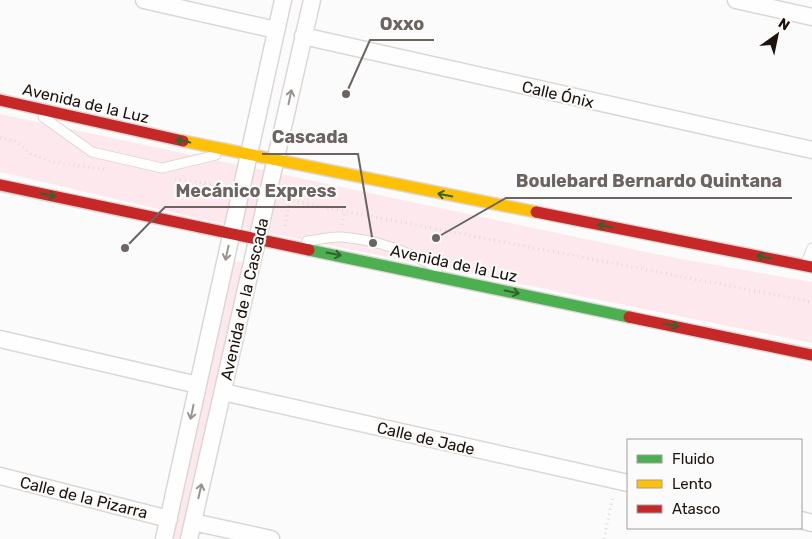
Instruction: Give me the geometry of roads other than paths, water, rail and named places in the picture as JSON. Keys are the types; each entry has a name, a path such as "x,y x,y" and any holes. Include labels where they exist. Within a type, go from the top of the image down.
{"main road":[{"name":"Avenida de la Luz","path":"0,100 231,152 247,160 275,169 297,166 809,266"},
{"name":"Avenida de la Luz","path":"0,185 256,237 812,355"}],"street":[{"path":"144,0 276,30"},
{"name":"Avenida de la Cascada","path":"164,539 283,0"},
{"name":"Avenida de la Cascada","path":"189,539 256,237 275,169 312,0"},
{"path":"736,0 812,17"},
{"name":"Calle Ónix","path":"303,36 812,150"},
{"path":"0,339 198,385"},
{"name":"Calle de Jade","path":"223,392 622,482"},
{"name":"Calle de la Pizarra","path":"0,476 169,519"},
{"path":"193,522 270,539"}],"lane":[{"path":"28,106 92,152 162,168 231,152"},
{"path":"284,243 340,237 373,243 404,250 465,282"},
{"path":"809,266 812,248"}],"place":[{"name":"Oxxo","path":"346,94"},
{"name":"Boulebard Bernardo Quintana","path":"436,238"},
{"name":"Cascada","path":"373,243"},
{"name":"Mecánico Express","path":"125,248"}]}
